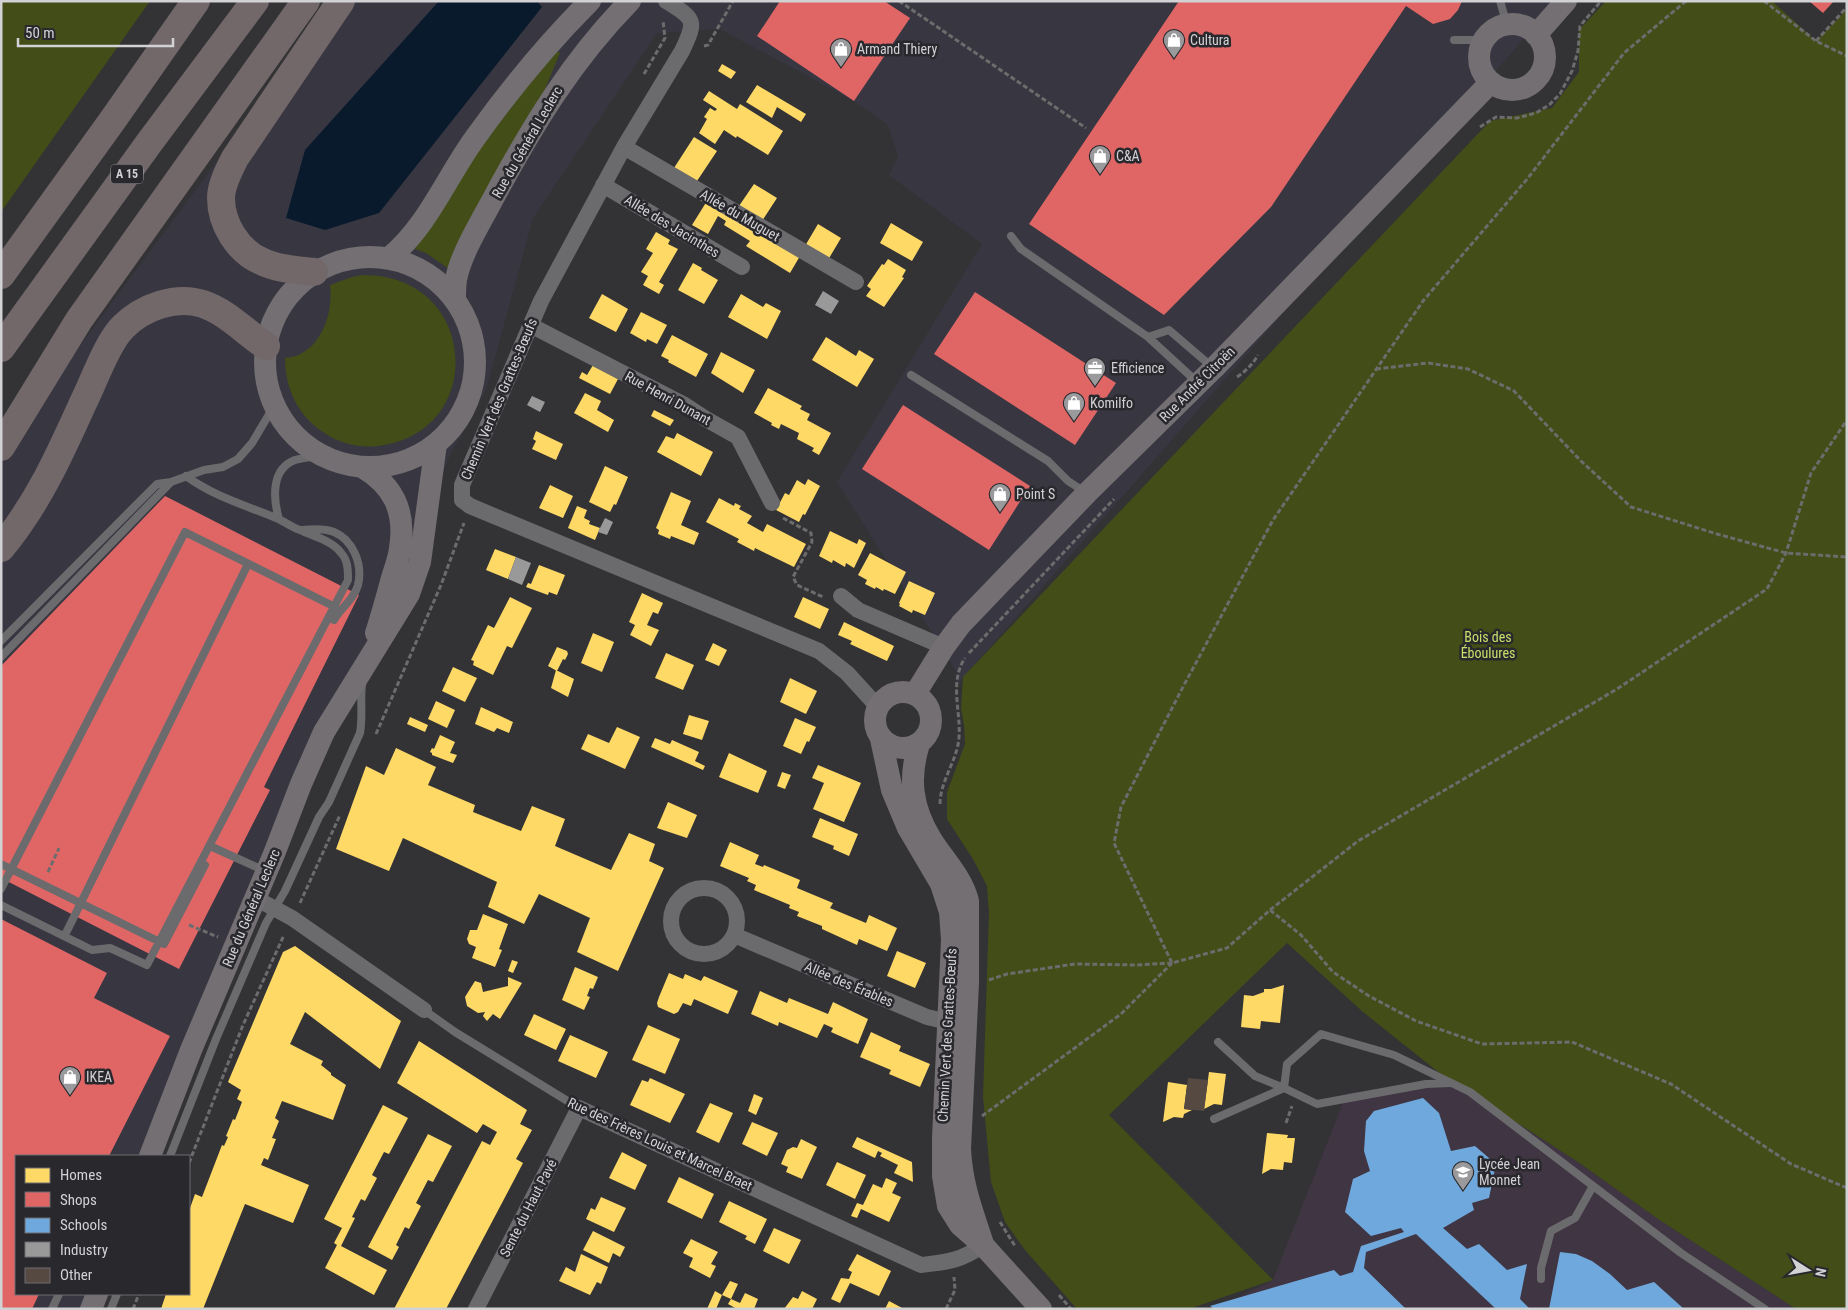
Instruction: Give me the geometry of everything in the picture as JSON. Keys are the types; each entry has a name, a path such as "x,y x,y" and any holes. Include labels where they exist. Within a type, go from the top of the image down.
{"highway":[{"path":"1,274 196,1"},
{"name":"A 15","path":"1,348 143,151 255,1"},
{"path":"1,447 79,320 306,1"},
{"path":"314,272 277,267 262,262 247,253 234,237 225,220 221,198 226,177 235,158 341,1"},
{"path":"1,548 37,497 62,451 114,338 134,317 162,304 176,301 203,304 226,316 266,346"}],"main road":[{"name":"Rue du Général Leclerc","path":"454,299 456,279 475,233 524,144 556,90 575,63 630,1"},
{"path":"1536,35 1566,1"},
{"path":"389,258 416,231 474,138 576,12"},
{"path":"1507,25 1517,25 1528,29 1536,35 1544,51 1542,69 1532,83 1516,90 1498,87 1485,77 1479,62 1479,54 1484,40 1494,30 1507,25"},
{"name":"Rue André Citroën","path":"915,694 944,647 962,624 1087,493 1215,378 1490,82"},
{"path":"358,257 389,258 419,268 432,276 454,299 465,316 472,335 475,355 470,395 462,414 450,430 436,444 419,455 401,463 382,467 342,464 308,447 294,435 283,421 274,406 266,380 266,346 274,320 287,296 314,272 343,260 358,257"},
{"name":"Rue du Général Leclerc","path":"150,1155 301,784 324,732 409,594 420,562 436,444"},
{"name":"Rue du Général Leclerc","path":"362,467 374,474 389,489 399,510 401,532 400,548 381,620 365,667"},
{"path":"908,692 915,694 927,704 931,718 928,733 918,744 903,749 888,744 881,739 875,723 878,707 888,696 894,693 908,692"},
{"name":"Chemin Vert des Grattes-Bœufs","path":"881,739 892,790 908,828 947,877 957,1020 943,1138 943,1176 948,1206 960,1225 984,1245 1041,1309"},
{"path":"918,744 912,772 914,796 947,877"},
{"path":"91,1309 97,1295"}],"street":[{"name":"Chemin Vert des Grattes-Bœufs","path":"470,506 462,500 462,485 532,326 541,301 624,147 682,51 689,36 692,25 688,15 666,1"},
{"name":"Allée du Muguet","path":"624,147 856,282"},
{"name":"Allée des Jacinthes","path":"603,185 742,267"},
{"name":"Rue Henri Dunant","path":"532,326 683,404 738,437 772,503"},
{"path":"470,506 819,651 847,673 878,707"},
{"path":"833,597 858,610 944,647"},
{"path":"706,888 716,890 726,896 737,914 737,925 734,935 725,946 712,954 692,952 680,943 672,931 670,920 672,910 686,893 695,889 706,888"},
{"name":"Rue des Frères Louis et Marcel Braet","path":"255,898 275,908 424,1010"},
{"name":"Allée des Érables","path":"734,935 927,1017 957,1020"},
{"name":"Rue des Frères Louis et Marcel Braet","path":"579,1108 921,1265 952,1262 984,1245"},
{"name":"Sente du Haut Pavé","path":"476,1309 579,1108"}],"lane":[{"path":"1500,1 1507,25"},
{"path":"1454,40 1484,40"},
{"path":"1011,236 1021,249 1148,337 1215,378"},
{"path":"1148,337 1169,330 1215,378"},
{"path":"911,375 1048,461 1068,482 1087,493"},
{"path":"1,641 157,484 171,482 186,476 223,467 238,459 252,444 274,406"},
{"path":"279,519 274,503 274,490 278,476 294,460 323,456"},
{"path":"1,905 92,950 110,948 147,965 348,580 348,567 344,556 336,547 279,519 203,488 186,476"},
{"path":"1,657 171,482"},
{"path":"1,864 164,944 338,613 350,602 358,586 360,568 352,547 346,540 332,531 318,529 299,530"},
{"path":"1,889 185,532 335,607"},
{"path":"65,935 248,564"},
{"path":"170,1155 216,1039 266,923 285,891 319,817 329,802 360,732 362,722 360,698 365,667"},
{"path":"210,846 266,871"},
{"name":"Rue des Frères Louis et Marcel Braet","path":"424,1010 455,1032 579,1108"},
{"path":"1284,1088 1287,1064 1321,1034 1394,1055 1470,1092 1681,1253 1765,1309"},
{"path":"1218,1042 1255,1076 1317,1104 1426,1084 1450,1083"},
{"path":"1214,1119 1284,1088"},
{"path":"1541,1280 1541,1268 1552,1231 1575,1218 1592,1186"},
{"path":"52,1309 59,1295"},
{"path":"111,1309 116,1295"}],"path":[{"path":"708,45 733,1"},
{"path":"899,1 1086,128"},
{"path":"1476,130 1496,117 1517,118 1536,113 1549,105 1560,94 1572,71 1578,51 1580,26 1601,1"},
{"path":"1172,963 1114,843 1121,807 1184,685 1273,520 1423,301 1528,178 1624,53 1686,1"},
{"path":"1764,1 1816,41 1847,56"},
{"path":"1816,41 1847,7"},
{"path":"1215,378 1245,372 1255,361 1259,353"},
{"path":"1376,369 1428,363 1468,369 1514,391 1581,461 1631,506 1717,534 1786,553 1847,557"},
{"path":"981,982 1007,974 1075,964 1136,965 1172,963 1226,948 1270,910 1358,841 1617,689 1767,589 1786,553 1811,474 1847,420"},
{"path":"940,809 941,789 948,775 960,739 956,695 958,674 963,661 968,653 1117,497"},
{"path":"772,503 776,514 811,533 812,542 793,577 797,585 833,597"},
{"path":"374,738 441,586 470,506"},
{"path":"296,910 342,810"},
{"path":"46,875 59,848"},
{"path":"1270,910 1301,935 1333,972 1369,996 1416,1021 1482,1044 1572,1042 1671,1084 1791,1164 1847,1188"},
{"path":"198,929 218,937"},
{"path":"190,1160 243,1025 284,934"},
{"path":"979,1110 979,1118 1121,1014 1172,963"},
{"path":"998,1215 1000,1223 1018,1250"},
{"path":"946,1309 955,1290 952,1262"},
{"path":"1058,1294 1071,1309"},
{"path":"133,1309 138,1295"}],"shaded area":[{"path":"336,1 1557,1 956,686 958,674 837,482 982,244 889,175 898,156 888,125 854,101 720,29 657,33 533,218 486,390 450,455 155,1155 15,1155 15,1295 97,1295 91,1309 1,1309 1,452"},
{"name":"Lycée Jean Monnet","path":"1437,1071 1578,1162 1658,1219 1796,1309 1214,1309 1273,1280 1347,1093 1426,1084"}],"green space":[{"path":"1,1 150,1 1,212"},
{"name":"Bois des Éboulures","path":"1606,1 1772,1 1816,41 1847,9 1847,1309 1796,1309 1658,1219 1578,1162 1437,1071 1363,1012 1287,943 1109,1115 1273,1280 1189,1309 1077,1309 1025,1250 1005,1222 991,1182 983,1097 989,913 987,886 973,859 947,819 947,792 965,744 961,708 963,677 1490,121 1552,108 1579,72 1579,30"},
{"path":"555,50 560,53 545,89 530,113 449,269 426,253 415,249 481,147"},
{"path":"363,275 401,282 430,299 448,325 455,354 453,384 440,412 417,433 376,446 361,446 333,438 308,420 295,402 288,381 285,358 297,356 307,350 322,332 329,309 330,285"}],"water":[{"path":"439,1 537,1 542,7 379,213 325,230 286,218 305,150"}],"building: Homes":[{"path":"722,64 736,72 731,79 718,71"},
{"path":"757,85 806,114 801,122 777,107 772,118 746,102"},
{"path":"709,91 737,109 740,104 783,131 768,155 724,130 715,144 699,133 707,119 704,117 710,108 715,111 717,109 703,100"},
{"path":"694,137 717,151 697,181 674,168"},
{"path":"754,184 777,198 762,221 739,206"},
{"path":"707,201 800,256 790,273 746,246 750,241 724,225 726,221 718,216 708,234 692,225"},
{"path":"891,223 923,242 912,261 880,243"},
{"path":"818,224 841,238 828,260 805,246"},
{"path":"656,232 670,240 668,244 678,249 659,282 664,285 659,294 643,285 648,276 641,272 653,253 646,249"},
{"path":"888,259 906,270 902,277 904,278 884,307 866,296 871,289 867,286 882,264 884,265"},
{"path":"693,263 718,280 704,304 678,290"},
{"path":"602,294 628,309 616,332 589,318"},
{"path":"741,294 763,307 766,303 781,311 767,339 728,317"},
{"path":"641,312 667,325 657,344 647,339 646,342 630,333"},
{"path":"672,335 708,354 696,377 668,362 669,360 661,356"},
{"path":"826,337 856,356 859,350 874,359 857,387 812,360"},
{"path":"721,352 755,370 743,393 711,373"},
{"path":"593,365 618,379 610,394 579,378 582,372 587,375"},
{"path":"768,388 802,406 800,409 810,414 807,420 831,433 819,455 812,451 814,448 797,439 799,433 781,424 779,429 754,413"},
{"path":"585,393 601,401 597,410 614,420 608,432 574,413"},
{"path":"654,410 674,420 670,426 651,416"},
{"path":"536,431 563,444 556,460 532,449 536,441 533,439"},
{"path":"677,433 713,452 701,476 657,452 666,436 674,439"},
{"path":"605,466 628,477 616,505 614,504 610,512 589,502"},
{"path":"808,479 820,486 805,515 803,514 799,522 776,510 785,493 789,495 797,480 805,485"},
{"path":"550,485 573,496 563,518 539,508"},
{"path":"671,492 691,501 681,525 699,533 694,545 671,536 670,539 658,534 659,530 656,528"},
{"path":"719,498 734,506 735,503 741,506 739,509 752,516 747,523 763,532 767,524 806,544 794,567 755,548 754,551 737,542 739,539 706,522"},
{"path":"577,506 587,510 584,518 590,521 589,524 600,528 595,540 568,528"},
{"path":"830,531 857,544 859,539 866,543 854,568 846,563 845,567 833,560 832,563 819,556"},
{"path":"495,549 516,557 508,579 486,570"},
{"path":"870,553 906,572 895,594 876,587 875,589 865,584 867,580 858,575"},
{"path":"539,565 565,575 557,595 549,592 548,595 526,587 528,583 531,584"},
{"path":"909,581 935,593 925,615 913,610 912,613 899,606"},
{"path":"642,593 663,603 658,614 653,612 647,625 659,630 651,646 630,635 635,625 629,622"},
{"path":"510,597 532,608 512,648 507,646 493,675 473,665 474,661 471,660 488,625 494,628"},
{"path":"803,597 829,609 820,629 794,617"},
{"path":"844,622 894,646 887,661 850,644 852,641 838,635"},
{"path":"593,633 614,642 602,672 581,663"},
{"path":"713,643 727,650 719,666 705,660"},
{"path":"557,647 567,651 568,654 557,671 548,666"},
{"path":"666,653 694,665 683,690 655,678"},
{"path":"453,667 477,678 465,702 442,691"},
{"path":"556,670 574,679 568,697 551,688"},
{"path":"790,678 817,691 806,714 780,702"},
{"path":"436,701 455,710 447,728 428,719"},
{"path":"481,707 513,722 509,733 497,728 494,732 475,724"},
{"path":"689,715 709,721 702,740 683,734"},
{"path":"410,717 428,725 425,732 407,724"},
{"path":"795,718 816,727 801,754 783,746"},
{"path":"617,727 640,737 625,769 581,749 588,734 609,743"},
{"path":"440,735 455,742 450,753 457,755 453,763 432,755 430,752 432,748 434,749"},
{"path":"655,738 670,744 672,740 699,752 695,761 705,766 703,770 651,747"},
{"path":"396,748 436,767 428,785 475,805 473,812 521,831 532,806 565,819 555,846 611,870 629,833 655,844 649,861 664,868 618,971 577,952 590,918 539,894 524,924 488,907 497,882 403,838 389,871 336,849 366,766 384,775"},
{"path":"729,753 767,771 758,793 719,777"},
{"path":"818,765 861,783 844,822 813,809 824,783 812,778"},
{"path":"782,772 791,775 785,789 777,786"},
{"path":"668,802 697,815 687,838 657,828"},
{"path":"820,818 858,834 849,856 833,849 834,846 812,837"},
{"path":"730,842 759,855 755,864 763,867 764,865 800,880 797,888 833,903 830,908 866,923 869,915 897,928 887,951 859,939 857,945 822,929 822,926 797,916 799,912 789,908 790,905 754,890 756,885 747,881 749,878 720,866"},
{"path":"483,914 508,924 499,949 502,950 495,967 472,958 476,947 469,944 467,939 470,930 477,930"},
{"path":"295,946 401,1021 380,1069 305,1012 290,1044 323,1061 321,1065 331,1075 346,1085 333,1120 282,1101 275,1118 279,1121 272,1138 276,1139 268,1160 264,1158 261,1165 309,1185 293,1223 245,1204 203,1309 161,1309 166,1295 190,1295 190,1208 195,1194 202,1197 222,1145 224,1146 228,1137 226,1136 242,1102 237,1099 241,1090 228,1082 283,952"},
{"path":"897,951 926,963 915,988 887,976"},
{"path":"512,960 518,962 513,973 508,971"},
{"path":"575,967 598,977 593,989 590,988 587,996 590,997 584,1010 562,1000"},
{"path":"669,973 683,979 685,974 701,981 704,976 738,991 728,1014 694,999 691,1006 683,1003 678,1012 674,1014 658,1007 657,1003"},
{"path":"508,977 522,983 500,1019 493,1014 487,1021 483,1016 485,1012 478,1013 467,1006 465,997 475,981 481,983 483,992 508,986"},
{"path":"1284,985 1280,1023 1261,1021 1260,1029 1241,1027 1244,995 1253,996 1264,992 1264,989"},
{"path":"760,991 787,1003 789,998 828,1014 833,1002 868,1019 858,1044 831,1032 833,1028 824,1024 817,1038 779,1022 778,1026 751,1014"},
{"path":"534,1014 566,1029 556,1050 524,1035"},
{"path":"648,1025 680,1039 665,1074 632,1060"},
{"path":"871,1032 901,1046 899,1051 930,1064 920,1087 889,1074 891,1070 860,1057"},
{"path":"570,1035 608,1052 596,1078 558,1061"},
{"path":"419,1041 527,1110 520,1124 532,1130 516,1159 523,1163 446,1309 394,1309 482,1141 490,1145 497,1132 483,1124 477,1133 397,1083"},
{"path":"1209,1072 1226,1074 1222,1105 1214,1104 1204,1109"},
{"path":"650,1078 685,1094 670,1123 630,1105 642,1080 648,1082"},
{"path":"1168,1082 1187,1085 1184,1109 1192,1110 1184,1114 1183,1118 1174,1117 1163,1122"},
{"path":"754,1094 763,1098 756,1115 748,1111"},
{"path":"710,1103 733,1113 719,1143 696,1132"},
{"path":"383,1105 408,1118 389,1154 384,1152 372,1175 377,1178 365,1201 361,1199 352,1217 355,1218 341,1246 387,1270 374,1295 325,1268 337,1245 334,1243 342,1228 324,1219"},
{"path":"752,1122 778,1133 767,1156 742,1144"},
{"path":"1267,1133 1288,1135 1287,1138 1295,1138 1292,1163 1284,1162 1283,1170 1271,1169 1262,1174"},
{"path":"428,1134 452,1146 433,1182 428,1180 416,1203 421,1206 409,1229 405,1227 396,1245 399,1247 392,1260 368,1247"},
{"path":"857,1137 912,1162 913,1182 894,1173 898,1165 880,1156 882,1153 878,1151 875,1158 852,1147"},
{"path":"801,1139 817,1147 802,1179 786,1172 788,1167 781,1164 787,1150 793,1147 797,1148"},
{"path":"622,1152 647,1165 635,1190 609,1178"},
{"path":"837,1162 866,1175 855,1199 826,1185"},
{"path":"679,1177 714,1194 702,1219 667,1202"},
{"path":"886,1178 897,1183 892,1193 901,1197 889,1222 861,1209 857,1218 851,1216 857,1203 863,1205 873,1184 882,1188"},
{"path":"601,1197 626,1208 614,1232 586,1219 591,1208 595,1210"},
{"path":"729,1201 767,1219 755,1244 745,1239 747,1236 719,1222"},
{"path":"774,1228 801,1240 789,1264 763,1251"},
{"path":"593,1231 625,1247 620,1257 613,1253 609,1263 583,1250"},
{"path":"691,1239 718,1252 711,1264 716,1266 710,1278 689,1267 693,1258 683,1253"},
{"path":"581,1254 608,1267 601,1284 597,1282 590,1295 559,1281 566,1267 575,1272"},
{"path":"857,1254 891,1271 879,1296 850,1283 840,1303 831,1299 841,1278 849,1279 852,1272 848,1270"},
{"path":"730,1281 738,1284 731,1299 722,1295"},
{"path":"715,1291 722,1295 716,1309 707,1309"},
{"path":"802,1291 817,1299 812,1309 784,1309 793,1297 798,1299"},
{"path":"745,1293 758,1299 754,1309 737,1309 728,1304 731,1299 740,1303"},
{"path":"889,1301 904,1309 885,1309"}],"building: Shops":[{"name":"Armand Thiery","path":"780,1 884,1 910,18 854,101 757,36"},
{"path":"1179,1 1462,1 1458,10 1450,19 1433,24 1406,6 1271,207 1164,315 1029,224"},
{"path":"1809,1 1834,1 1823,13"},
{"path":"975,292 1116,383 1075,445 934,354"},
{"path":"903,405 1030,486 989,550 862,469"},
{"path":"165,496 359,595 264,787 270,790 179,969 1,878 1,666"},
{"name":"IKEA","path":"1,919 107,973 94,998 170,1036 110,1155 15,1155 15,1295 39,1295 32,1309 1,1309"}],"building: Schools":[{"path":"1423,1098 1439,1113 1451,1151 1475,1146 1496,1164 1489,1198 1472,1203 1474,1210 1443,1228 1467,1249 1479,1244 1507,1270 1527,1264 1520,1299 1530,1309 1496,1309 1416,1234 1366,1252 1364,1268 1406,1309 1214,1309 1210,1306 1334,1270 1340,1276 1353,1272 1361,1246 1404,1232 1401,1228 1371,1236 1345,1212 1353,1179 1370,1171 1364,1151 1366,1121 1374,1111"},
{"path":"1560,1252 1576,1254 1592,1261 1627,1290 1654,1282 1684,1309 1549,1309"}],"building: Industry":[{"path":"823,291 839,301 831,314 815,305"},
{"path":"532,396 545,402 540,412 527,405"},
{"path":"605,518 613,522 607,535 598,532"},
{"path":"516,557 531,563 522,585 508,579"}],"building: Other":[{"path":"1188,1078 1208,1080 1204,1111 1184,1109"}],"place":[{"name":"Cultura","path":"1174,59"},
{"name":"Armand Thiery","path":"841,68"},
{"name":"C&A","path":"1100,175"},
{"name":"Efficience","path":"1095,387"},
{"name":"Komilfo","path":"1074,422"},
{"name":"Point S","path":"1000,513"},
{"name":"IKEA","path":"70,1096"},
{"name":"Lycée Jean Monnet","path":"1463,1191"}]}
